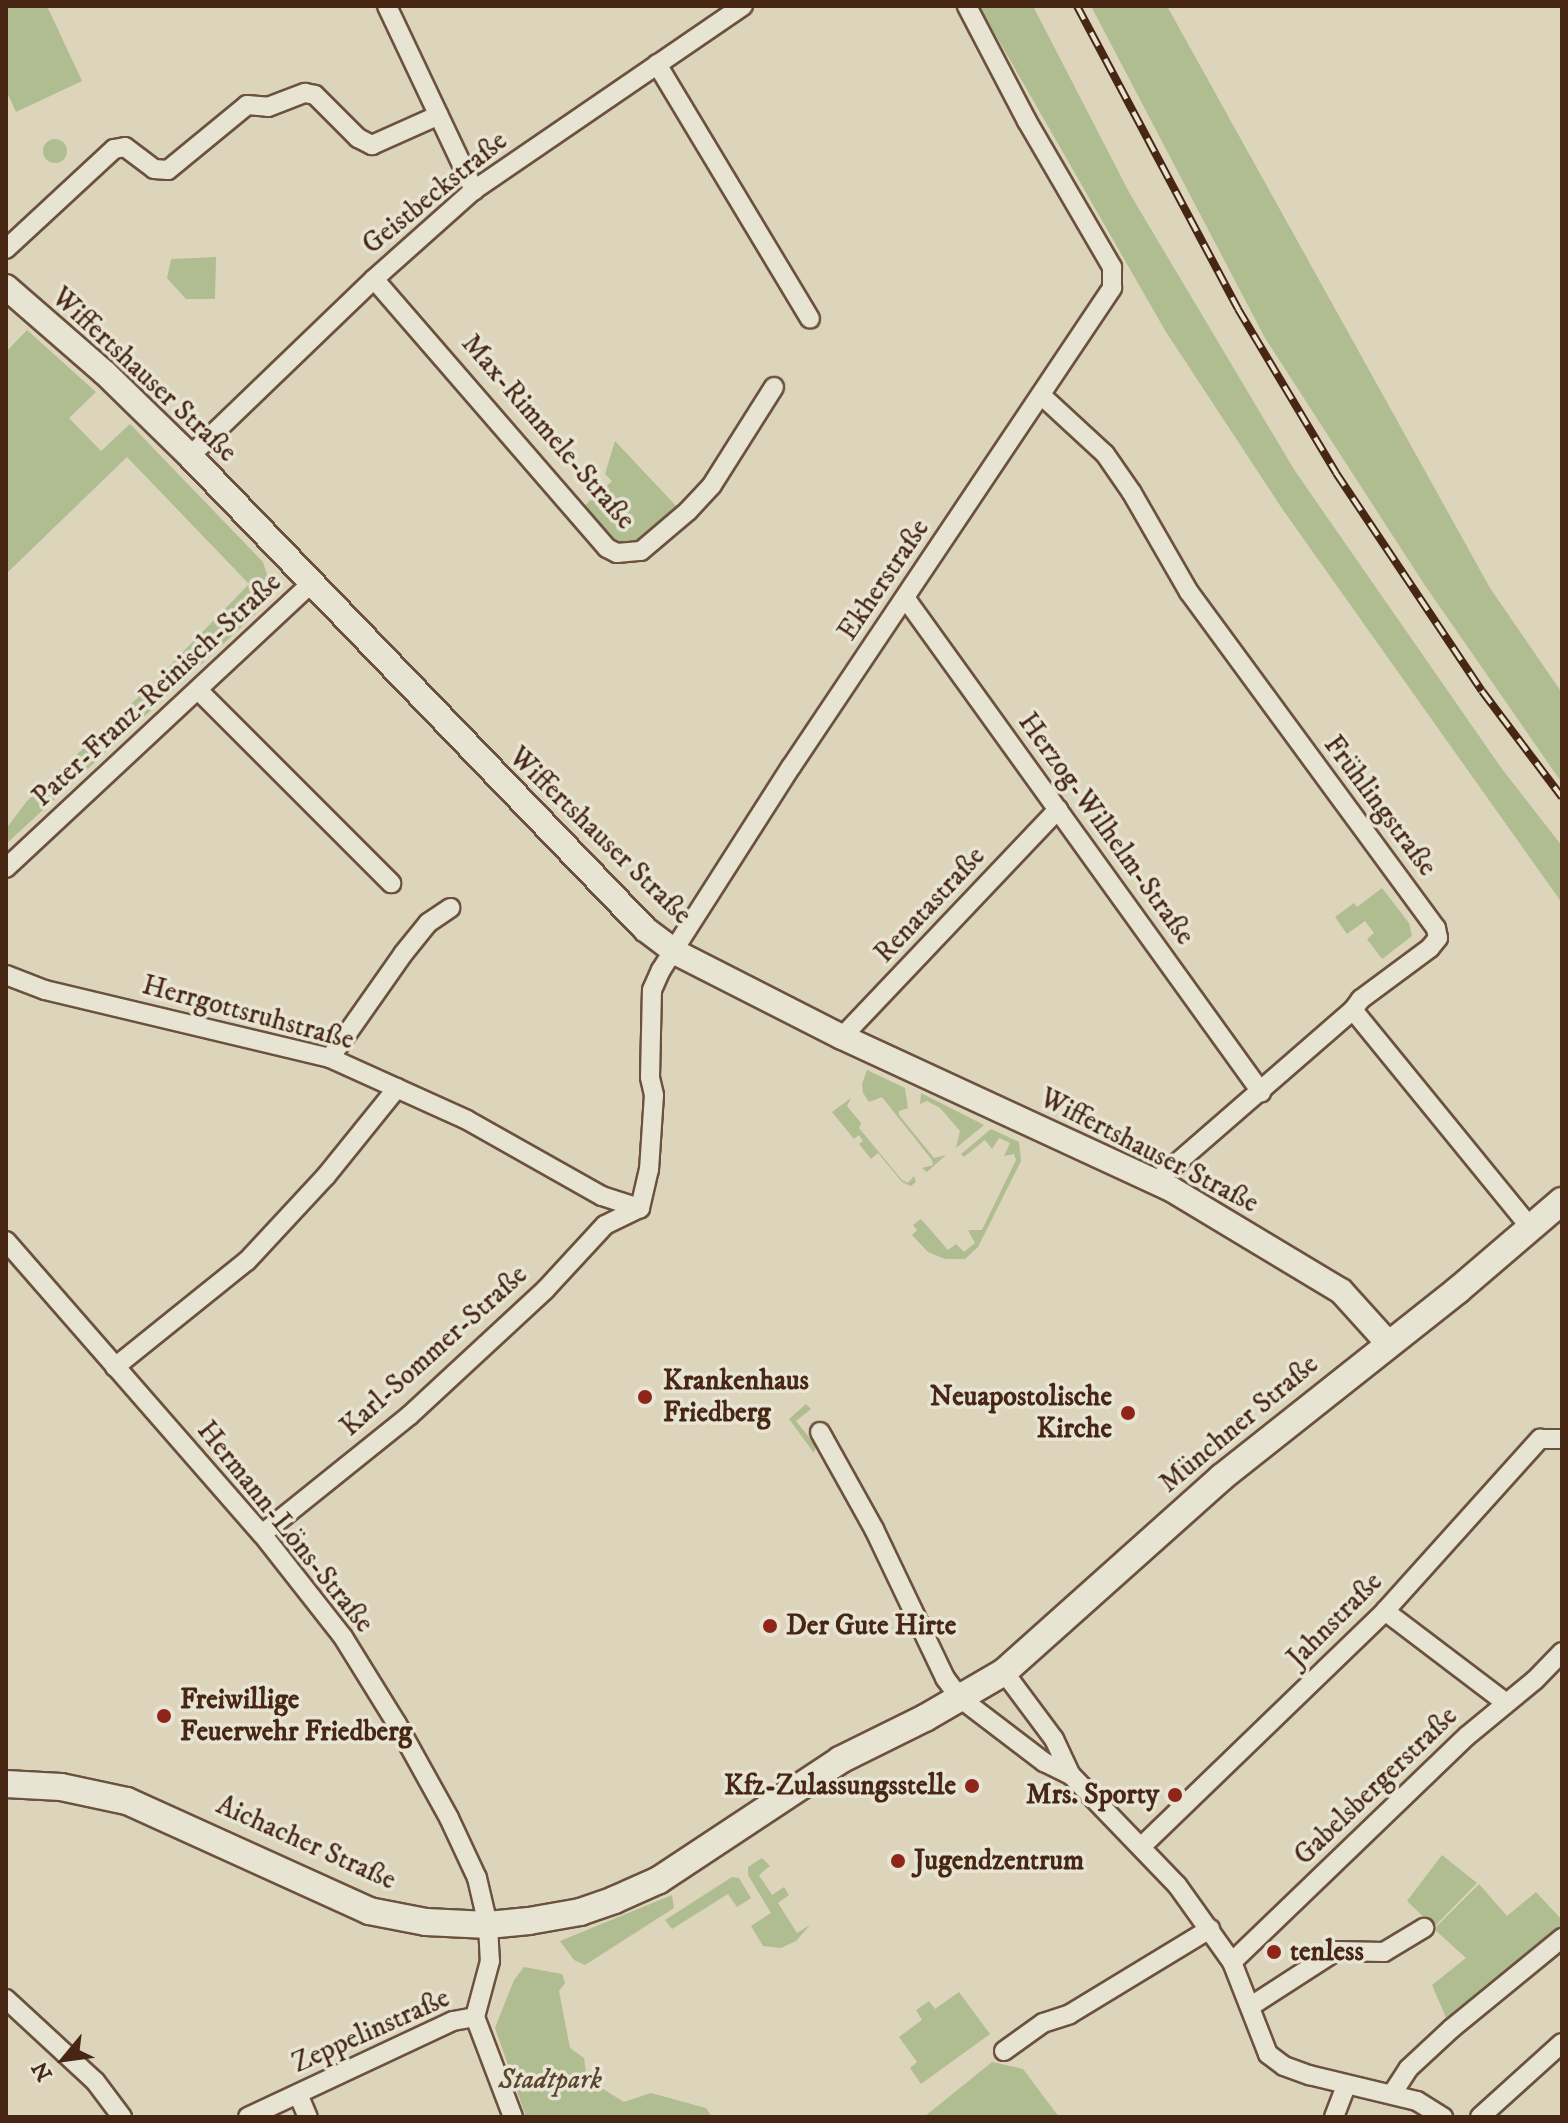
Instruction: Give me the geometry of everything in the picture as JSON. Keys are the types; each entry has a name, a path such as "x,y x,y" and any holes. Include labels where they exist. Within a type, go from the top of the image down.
{"main road":[{"name":"Münchner Straße","path":"960,1698 1004,1672 1222,1477 1562,1201"},
{"name":"Aichacher Straße","path":"6,1784 61,1787 127,1801 369,1911 426,1922 488,1925 580,1912 659,1880 840,1760 960,1698"}],"street":[{"path":"387,6 474,190"},
{"name":"Geistbeckstraße","path":"190,456 374,279 474,190 743,6"},
{"name":"Ekherstraße","path":"640,1208 649,1170 654,1095 650,1077 652,990 791,767 1112,288 1112,267 1027,121 967,6"},
{"path":"657,64 810,319"},
{"path":"6,249 114,149 125,147 154,169 168,170 247,105 268,107 305,93 315,95 358,138 372,145 439,115"},
{"name":"Max-Rimmele-Straße","path":"374,279 607,548 617,553 641,551 688,511 712,485 774,387"},
{"name":"Wiffertshauser Straße","path":"6,287 105,373 190,456 579,864 645,929 675,952 842,1037 1155,1182 1341,1291 1388,1343"},
{"name":"Frühlingstraße","path":"1041,395 1115,467 1189,592 1436,928 1438,938 1430,948 1361,999 1353,1010"},
{"name":"Pater-Franz-Reinisch-Straße","path":"6,868 310,585"},
{"name":"Herzog-Wilhelm-Straße","path":"906,599 1261,1092"},
{"path":"199,691 391,883"},
{"name":"Renatastraße","path":"842,1037 1058,809"},
{"path":"330,1058 403,954 428,923 450,908"},
{"name":"Herrgottsruhstraße","path":"6,975 45,990 330,1058 467,1120 602,1196 640,1208"},
{"path":"1155,1182 1353,1010 1531,1228"},
{"path":"115,1367 247,1261 326,1176 397,1088"},
{"name":"Karl-Sommer-Straße","path":"262,1534 410,1415 545,1290 605,1225 640,1208"},
{"name":"Hermann-Löns-Straße","path":"6,1241 262,1534 343,1637 419,1762 476,1875 488,1925"},
{"path":"820,1432 874,1529 941,1671 960,1698 1044,1762 1071,1775 1177,1885 1232,1962 1251,2006 1259,2039 1268,2054 1284,2066 1346,2086 1417,2101 1443,2117"},
{"name":"Jahnstraße","path":"1142,1846 1385,1611 1540,1439 1562,1439"},
{"path":"1385,1611 1505,1702"},
{"name":"Gabelsbergerstraße","path":"1232,1962 1505,1702 1535,1680 1562,1652"},
{"path":"1004,1672 1054,1739 1071,1775"},
{"name":"Zeppelinstraße","path":"248,2117 453,2021 475,2017 489,1971 488,1925"},
{"path":"1251,2006 1336,1951 1384,1952 1424,1928"},
{"path":"1004,2051 1043,2023 1070,2014 1210,1929"},
{"path":"1392,2094 1408,2069 1451,2029 1562,1938"},
{"path":"6,1999 95,2081 122,2117"},
{"path":"475,2017 513,2117"},
{"path":"1480,2117 1562,2043"},
{"path":"1334,2117 1346,2086"},
{"path":"298,2094 308,2117"}],"green space":[{"path":"6,6 47,6 82,81 16,112 6,90"},
{"path":"979,6 1033,6 1130,194 1295,471 1502,769 1562,846 1562,903 1283,510 1166,332"},
{"path":"1091,6 1167,6 1490,588 1562,693 1562,783 1424,584 1265,338"},
{"path":"55,139 63,143 67,151 63,159 55,163 47,159 43,151 47,143"},
{"path":"216,257 215,299 186,299 167,278 171,259"},
{"path":"27,330 96,392 69,418 101,451 130,424 263,562 272,591 260,610 6,844 6,829 27,801 146,690 249,584 127,457 6,574 6,352"},
{"path":"615,441 678,508 630,545 614,543 583,507 612,481 605,474"},
{"path":"1382,888 1409,923 1412,936 1382,959 1367,939 1374,933 1365,921 1347,934 1335,917 1354,903 1357,907"},
{"path":"867,1070 905,1088 908,1108 899,1111 899,1115 934,1158 946,1155 927,1172 922,1168 933,1165 932,1160 882,1097 869,1102 863,1093 862,1084"},
{"path":"921,1093 984,1125 956,1148 960,1131 940,1108 927,1101 920,1104"},
{"path":"851,1098 847,1106 861,1123 859,1128 902,1180 908,1183 914,1176 916,1182 911,1186 902,1182 878,1153 871,1159 859,1144 863,1141 859,1135 854,1139 832,1112"},
{"path":"991,1129 1019,1142 1021,1161 978,1247 965,1259 945,1259 928,1252 912,1235 917,1230 913,1225 921,1219 948,1250 956,1244 964,1252 975,1243 968,1230 982,1230 1016,1160 1014,1154 1004,1156 1010,1143 999,1138 992,1149 985,1140 964,1157 961,1154"},
{"path":"806,1404 811,1409 796,1421 816,1446 814,1453 789,1419"},
{"path":"1442,1855 1477,1883 1434,1927 1407,1901"},
{"path":"762,1858 770,1866 759,1875 772,1895 784,1887 789,1895 778,1903 797,1933 810,1925 796,1941 781,1948 763,1946 751,1926 771,1913 748,1875 748,1867"},
{"path":"732,1877 739,1878 751,1898 737,1907 728,1894 672,1929 665,1920"},
{"path":"1479,1884 1507,1916 1536,1892 1562,1920 1562,1925 1447,2020 1432,1985 1466,1958 1434,1929"},
{"path":"672,1895 674,1908 585,1965 574,1960 560,1941"},
{"name":"Stadtpark","path":"524,1967 562,1974 565,1983 559,1991 570,2048 584,2058 587,2079 624,2102 651,2093 706,2108 712,2117 526,2117 495,2028 514,1980"},
{"path":"959,1992 990,2034 921,2084 910,2068 917,2062 899,2037 922,2020 916,2010 929,2001 935,2009"},
{"path":"992,2062 1023,2069 1059,2117 924,2117"}],"railway":[{"path":"1077,6 1238,309 1336,473 1482,691 1562,797"}],"place":[{"name":"Krankenhaus Friedberg","path":"645,1397"},
{"name":"Neuapostolische Kirche","path":"1128,1413"},
{"name":"Der Gute Hirte","path":"770,1626"},
{"name":"Freiwillige Feuerwehr Friedberg","path":"164,1716"},
{"name":"Kfz-Zulassungsstelle","path":"972,1786"},
{"name":"Mrs. Sporty","path":"1175,1795"},
{"name":"Jugendzentrum","path":"898,1861"},
{"name":"tenless","path":"1274,1952"}]}
